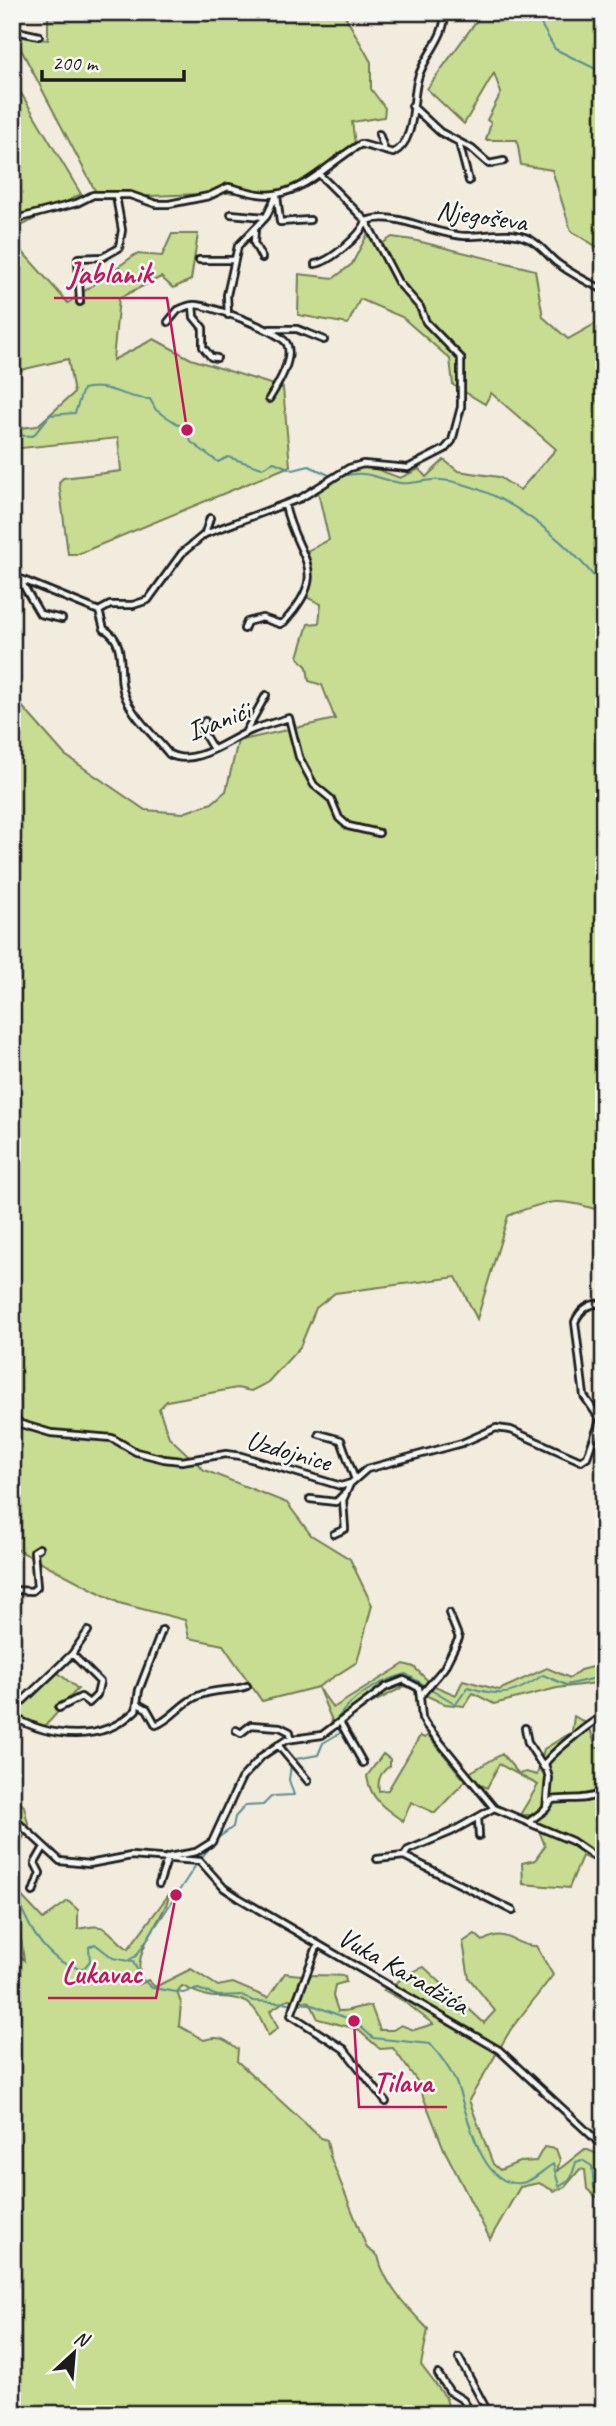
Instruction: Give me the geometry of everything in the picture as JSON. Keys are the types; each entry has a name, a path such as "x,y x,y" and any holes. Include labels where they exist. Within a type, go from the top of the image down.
{"street":[{"path":"12,220 93,195 130,195 156,204 169,204 209,196 228,187 251,194 277,194 319,174 361,144 393,153 405,143 411,127 411,105 423,62 444,28 444,12"},
{"path":"12,30 39,36"},
{"name":"Njegoševa","path":"411,105 440,132 472,149 489,164 504,161"},
{"path":"379,134 385,151"},
{"name":"Njegoševa","path":"458,142 470,181"},
{"path":"18,578 99,611 110,605 141,604 148,600 182,553 205,534 285,505 363,464 408,468 445,449 452,441 461,407 461,358 426,322 420,307 398,282 366,221 319,174"},
{"path":"228,316 226,304 238,246 266,217 277,194"},
{"path":"277,194 280,222 310,220"},
{"path":"80,302 78,258 103,257 119,248 122,230 116,196"},
{"path":"231,215 266,217"},
{"name":"Njegoševa","path":"366,221 393,218 416,227 464,236 504,234 526,238 541,246 569,271 604,290"},
{"path":"315,264 331,259 363,229 366,221"},
{"path":"255,228 254,243 262,258"},
{"path":"199,260 233,260"},
{"path":"194,305 194,317 203,328 202,347 211,357 217,358"},
{"path":"168,321 178,310 194,305 269,329 297,329 324,340"},
{"path":"269,329 285,341 288,347 282,378 269,399"},
{"path":"244,629 247,622 255,619 284,622 308,588 310,572 285,505"},
{"path":"205,534 210,518"},
{"path":"12,569 40,614 62,620"},
{"name":"Ivanići","path":"99,611 104,629 111,632 118,644 125,697 173,756 213,750 246,732 289,719 299,757 314,785 331,799 339,818 348,826 379,833"},
{"path":"246,732 265,695"},
{"path":"205,722 201,729 213,750"},
{"path":"602,1423 584,1396 575,1322 585,1309 600,1303 603,1304 604,1320"},
{"name":"Uzdojnice","path":"12,1417 21,1424 51,1433 112,1438 148,1456 183,1461 226,1454 241,1455 336,1485 351,1483 354,1477 367,1469 462,1443 496,1428 511,1430 581,1461 587,1457 602,1423"},
{"path":"319,1434 335,1436 341,1440 354,1477"},
{"path":"310,1499 336,1502 351,1483"},
{"path":"334,1534 345,1528 345,1493"},
{"path":"12,1590 32,1591 37,1587 34,1551 40,1548"},
{"path":"449,1613 459,1638 444,1668 421,1695 422,1718 426,1725 494,1808 572,1841 604,1863"},
{"path":"89,1631 72,1654 12,1713 36,1729 78,1736 112,1726 129,1717 138,1704 139,1689 162,1630"},
{"path":"59,1707 81,1697 89,1703 97,1695 100,1682 72,1654"},
{"name":"Vuka Karadžića","path":"168,1857 196,1852 212,1842 241,1779 278,1745 291,1738 321,1735 397,1681 415,1683 421,1695"},
{"path":"138,1704 147,1709 156,1725 196,1696 218,1689 237,1690 247,1686"},
{"path":"544,1769 548,1757 573,1740 591,1721 604,1716"},
{"path":"340,1722 363,1763"},
{"path":"236,1730 241,1733 251,1725 280,1727 290,1732 291,1738"},
{"path":"525,1728 528,1743 549,1778 546,1809"},
{"path":"278,1745 308,1781"},
{"path":"604,1747 604,1766"},
{"path":"529,1822 546,1809 552,1800 587,1800 604,1792"},
{"path":"404,1856 408,1850 494,1808"},
{"path":"478,1817 480,1836"},
{"name":"Vuka Karadžića","path":"12,1818 43,1849 60,1861 89,1864 131,1856 168,1857 205,1864 224,1888 499,2050 604,2147"},
{"path":"33,1892 40,1873 36,1863 43,1849"},
{"path":"377,1859 404,1856 513,1911"},
{"path":"159,1884 168,1857"},
{"path":"318,1944 291,2015 344,2049 386,2102"},
{"path":"604,2239 599,2251 604,2257"},
{"path":"460,2358 489,2414"},
{"path":"438,2374 450,2392 463,2400 472,2414"},
{"path":"596,2414 604,2401"}],"green space":[{"path":"55,12 343,12 371,62 371,89 385,108 384,117 352,122 355,144 319,172 280,191 99,198 14,36 48,40 48,18"},
{"path":"483,12 604,12 604,251 571,231 552,170 521,165 517,140 486,140 491,123 487,120 501,93 494,73 464,124 427,89"},
{"path":"12,78 81,194 12,231"},
{"path":"172,234 198,234 191,280 173,288 161,277 119,298 113,360 154,339 191,359 283,388 290,466 78,554 68,554 59,482 63,478 121,471 118,438 12,449 12,429 37,426 74,393 68,359 12,372 12,240 68,303 136,254 162,256"},
{"path":"367,235 383,243 392,237 413,240 535,270 543,317 568,339 604,319 604,1212 577,1204 555,1202 534,1206 508,1216 477,1319 456,1277 335,1293 316,1308 300,1347 267,1383 251,1391 237,1388 167,1401 159,1409 169,1437 204,1470 287,1503 311,1535 350,1559 372,1605 357,1662 318,1687 262,1701 223,1645 189,1638 185,1620 119,1603 12,1547 12,695 65,755 145,810 183,813 212,803 226,791 238,741 335,719 322,685 309,681 307,667 298,657 308,624 319,623 321,604 302,595 308,583 304,568 310,564 307,551 329,540 318,492 341,474 363,464 400,478 419,469 426,477 444,460 458,471 499,477 520,490 556,449 491,393 485,404 453,385 450,359 402,317 360,299 348,324 298,315 299,274 334,278 352,264"},
{"path":"404,1664 414,1667 432,1685 456,1695 463,1680 499,1690 547,1668 570,1678 580,1670 604,1664 604,1682 557,1688 494,1704 473,1693 464,1706 445,1704 405,1686 333,1723 318,1687 333,1708"},
{"path":"57,1672 78,1689 47,1724 42,1728 12,1714"},
{"path":"574,1716 589,1725 596,1748 604,1748 604,1770 598,1774 604,1785 604,1865 582,1856 569,1888 523,1884 522,1863 535,1860 545,1846 533,1815 520,1815 538,1785 499,1764 487,1788 468,1778 435,1813 411,1802 403,1821 379,1803 371,1791 367,1776 383,1754 390,1759 390,1766 380,1777 379,1791 388,1790 420,1736 425,1738 428,1735 462,1777 502,1754 519,1774 526,1772 537,1775 544,1749 572,1732"},
{"path":"12,1796 24,1806 29,1828 21,1841 12,1826"},
{"path":"12,1886 43,1919 68,1901 78,1910 78,1929 102,1927 128,1949 170,1893 142,1952 139,1964 140,1984 148,1980 155,1987 191,1969 218,1986 233,1983 268,1998 285,1973 345,1976 346,1982 335,1985 333,1996 338,2011 371,2006 380,2030 393,2030 401,2025 414,2030 433,2024 405,2002 384,1990 424,1967 484,2023 495,2011 469,1978 463,1942 475,1934 483,1941 505,1936 522,1944 536,1946 553,1975 511,2029 469,2100 493,2164 500,2170 519,2162 536,2161 544,2147 556,2149 560,2160 557,2171 585,2149 603,2156 604,2207 602,2197 596,2197 587,2189 585,2170 580,2169 565,2187 554,2191 539,2183 520,2187 490,2239 444,2149 417,2081 393,2048 380,2049 357,2029 318,2019 310,2002 288,1999 270,2011 278,2028 268,2036 255,2010 243,2001 207,1996 182,1986 177,1992 181,2003 179,2026 204,2040 222,2039 238,2049 237,2061 321,2138 327,2140 330,2156 367,2248 378,2256 386,2277 398,2296 428,2329 421,2365 446,2398 450,2414 12,2414 12,1948 24,1960 16,1905 12,1902"}],"waterway":[{"path":"534,12 555,49 604,73"},
{"path":"12,435 33,436 50,415 75,413 83,389 109,389 141,399 150,399 156,410 187,430 191,442 218,462 228,457 262,468 274,462 293,470 309,466 329,475"},
{"path":"338,477 364,474 405,483 442,480 488,493 511,505 553,535 604,589"},
{"path":"337,1719 350,1703 367,1690 406,1674 456,1704 468,1687 490,1693 507,1693 524,1687 543,1675 566,1685 604,1676"},
{"path":"296,1759 318,1755 323,1743 340,1733 339,1728"},
{"path":"201,1858 218,1838 233,1827 235,1817 245,1806 263,1805 272,1796 294,1795 289,1780 291,1765"},
{"path":"129,1960 136,1956 196,1865"},
{"path":"12,1893 41,1943 65,1964 84,1968 90,1961 89,1947 95,1944 113,1958 133,1962 142,1979 152,1988 183,1993 198,1989 218,1996 241,1995 253,2001 310,2004 354,2021 373,2038 430,2044 455,2080 476,2143 494,2173 506,2181 521,2183 553,2164 559,2186 571,2178 576,2162 582,2160 592,2166 594,2188 604,2190"}],"place":[{"name":"Jablanik","path":"187,430"},
{"name":"Lukavac","path":"176,1895"},
{"name":"Tilava","path":"354,2021"}]}
